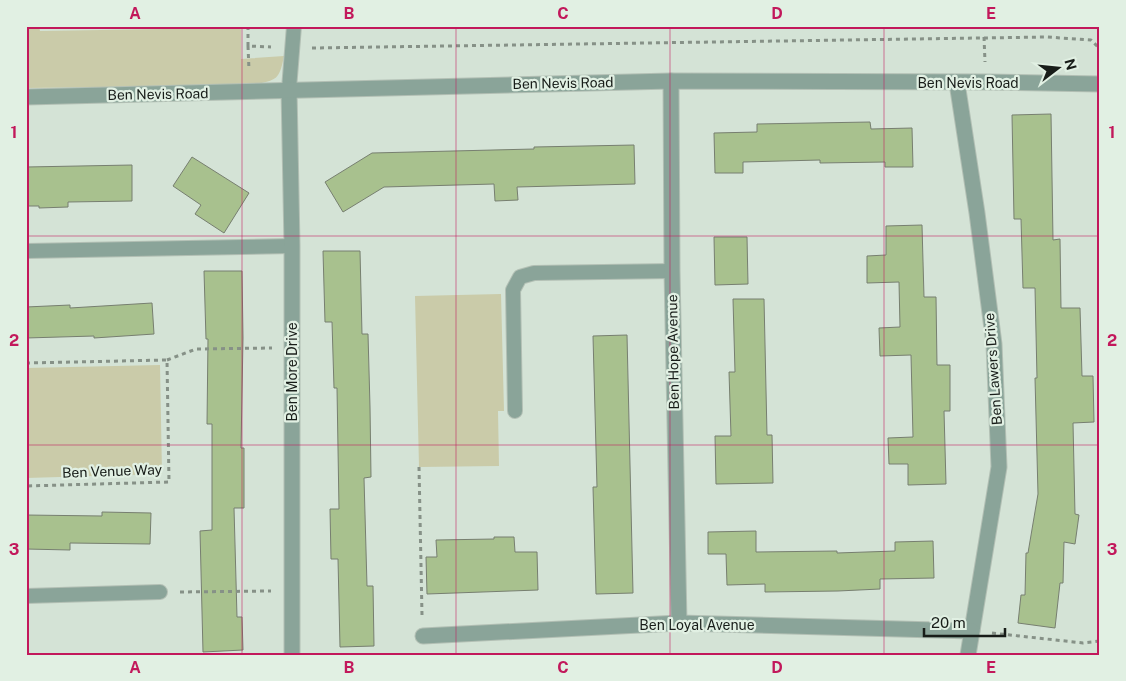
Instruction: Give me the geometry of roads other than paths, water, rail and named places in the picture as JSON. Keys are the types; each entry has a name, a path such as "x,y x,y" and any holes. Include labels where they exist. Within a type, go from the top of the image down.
{"street":[{"name":"Ben Nevis Road","path":"26,97 671,81 1100,84"},
{"name":"Ben Hope Avenue","path":"671,81 672,270 679,623"},
{"name":"Ben Lawers Drive","path":"957,83 977,213 994,344 1000,467 968,655"},
{"name":"Ben More Drive","path":"289,89 292,246 292,655"},
{"name":"Ben Loyal Avenue","path":"422,636 679,623 972,630"}],"lane":[{"path":"289,89 294,26"},
{"path":"26,252 292,246"},
{"path":"516,411 513,290 520,277 534,273 672,270"},
{"path":"26,596 160,592"}]}
